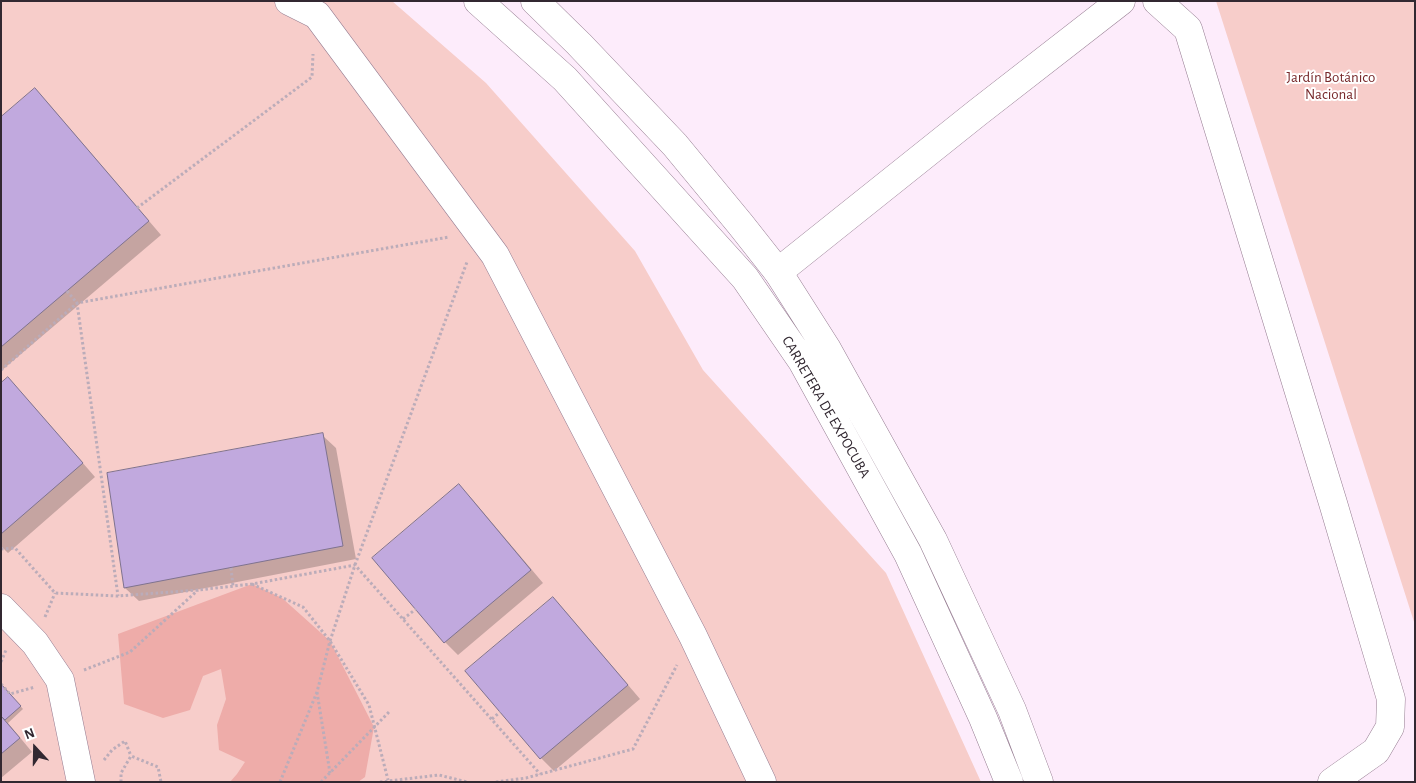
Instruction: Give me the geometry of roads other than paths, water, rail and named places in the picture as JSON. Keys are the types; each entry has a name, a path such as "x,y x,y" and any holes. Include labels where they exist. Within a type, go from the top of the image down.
{"main road":[{"path":"289,1 317,15 495,254 692,636 762,782"},
{"name":"CARRETERA DE EXPOCUBA","path":"478,1 565,79 612,130 745,278 797,354 908,554 983,718 1009,782"},
{"name":"CARRETERA DE EXPOCUBA","path":"535,1 579,44 675,145 778,272 827,349 933,540 1012,710 1039,782"},
{"path":"778,272 1121,1"},
{"path":"1157,1 1188,29 1322,465 1391,699 1390,727 1376,751 1332,782"},
{"path":"1,608 35,643 60,680 81,782"}],"park label":[{"name":"Jardín Botánico Nacional","path":"1331,86"}]}
